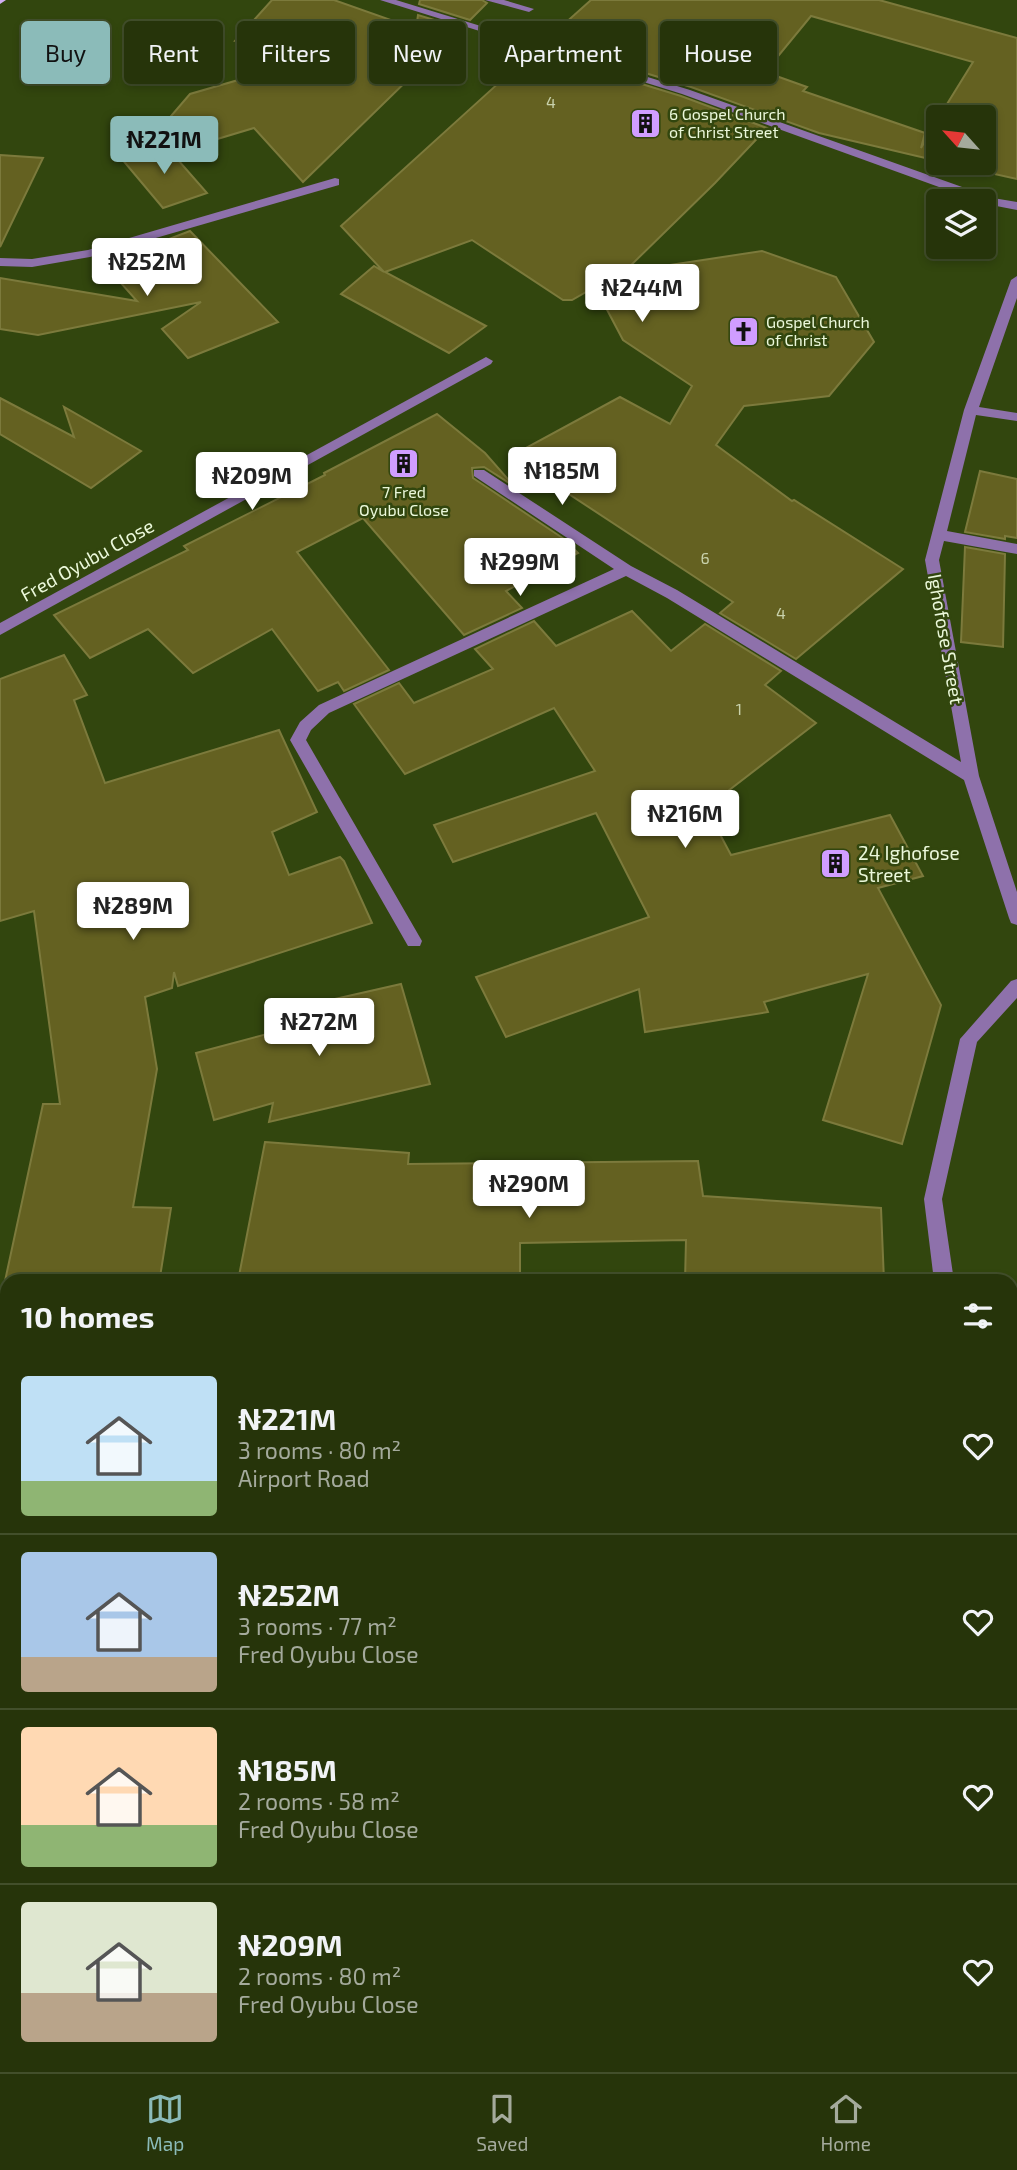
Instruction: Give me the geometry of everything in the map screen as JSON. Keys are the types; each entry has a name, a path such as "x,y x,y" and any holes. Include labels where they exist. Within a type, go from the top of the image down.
{"street":[{"path":"385,0 686,92 990,201 1017,206"},
{"path":"490,0 529,9"},
{"path":"0,262 32,262 90,253 335,182"},
{"name":"Ighofose Street","path":"1017,280 971,410 932,560 971,776 1017,918"},
{"name":"Fred Oyubu Close","path":"0,630 486,361"},
{"path":"971,410 1017,418"},
{"path":"479,473 626,570 684,601 971,776"},
{"path":"939,535 1017,549"},
{"path":"414,941 299,740 305,726 324,709 626,570"},
{"path":"943,1274 933,1199 969,1039 1017,986"}],"building":[{"path":"272,0 334,0 393,21 369,21 369,84 404,84 303,182 254,128 184,149 165,123 190,94 237,80 237,84 355,84 355,21 253,21"},
{"path":"420,0 482,0 487,3 470,20 419,4"},
{"path":"591,0 879,0 1017,38 1017,179 996,174 996,105 946,105 973,62 811,16 777,57 777,21 660,21 660,78 646,73 646,21 568,21"},
{"path":"418,15 438,21 417,21"},
{"path":"777,76 807,87 803,91 925,133 921,148 926,139 926,158 819,133 681,84 777,84"},
{"path":"498,84 642,84 767,128 624,272 762,251 836,277 874,342 829,396 744,406 716,445 792,501 903,569 796,659 720,613 733,602 511,456 620,397 670,424 692,386 623,340 595,287 572,300 563,300 472,240 385,272 486,326 449,353 341,294 374,266 384,272 341,226"},
{"path":"164,144 207,193 163,208 121,158"},
{"path":"0,155 43,158 0,247"},
{"path":"190,231 278,322 188,358 162,329 201,302 38,335 0,329 0,278 137,301 104,264"},
{"path":"0,398 74,437 64,407 141,451 91,488 0,434"},
{"path":"437,414 485,453 514,486 484,467 472,468 473,478 564,539 578,553 506,591 522,608 464,635 363,518 297,552 389,670 344,691 338,682 318,691 272,629 193,673 148,629 90,658 54,615 188,550 184,546 325,475 324,473"},
{"path":"980,471 1017,479 1017,538 1005,536 1005,539 965,532"},
{"path":"965,547 1005,554 1003,647 961,642"},
{"path":"632,611 671,651 705,624 781,671 765,685 816,723 706,808 731,855 890,815 923,876 878,888 941,1005 902,1144 823,1120 868,974 764,1002 768,1012 645,1032 639,989 506,1037 476,977 649,917 596,813 453,862 434,825 595,771 554,708 405,774 354,704 399,683 414,703 493,669 475,649 534,621 556,646"},
{"path":"64,655 87,695 74,700 105,783 279,730 317,812 272,832 289,875 340,857 372,923 178,986 174,972 172,988 145,997 157,1069 133,1207 171,1208 160,1274 7,1274 43,1104 60,1104 34,911 0,921 0,679"},
{"path":"401,984 430,1084 269,1122 273,1103 214,1120 196,1053 286,1029 282,1011"},
{"path":"265,1142 409,1153 408,1164 698,1161 703,1196 881,1208 884,1274 685,1274 686,1240 520,1243 520,1274 239,1274"}],"place":[{"name":"6 Gospel Church of Christ Street","path":"646,123"},
{"name":"Gospel Church of Christ","path":"743,331"},
{"name":"7 Fred Oyubu Close","path":"404,463"},
{"name":"24 Ighofose Street","path":"835,864"}]}
